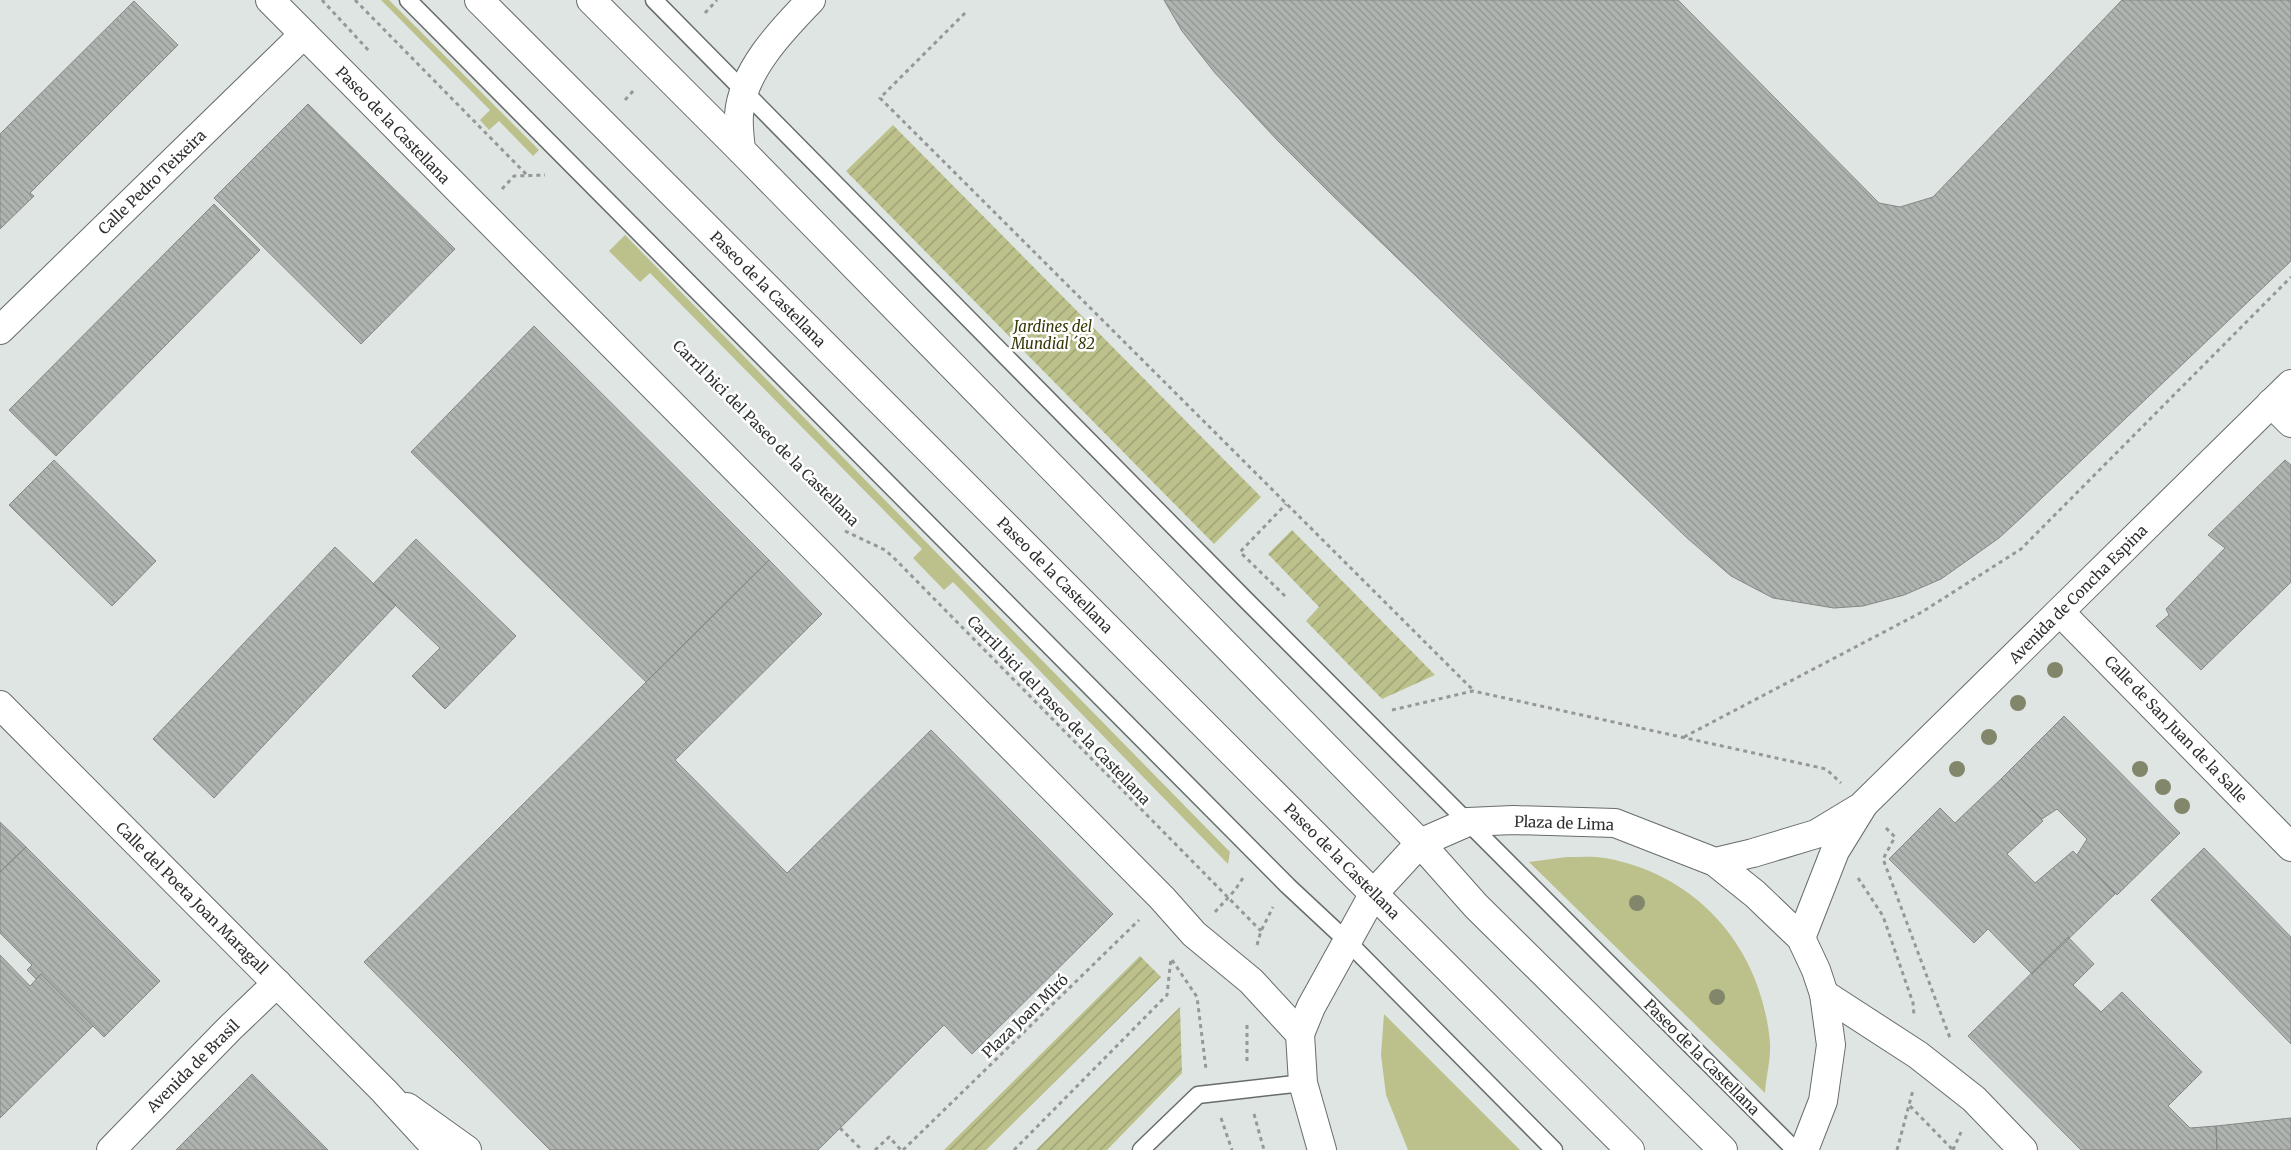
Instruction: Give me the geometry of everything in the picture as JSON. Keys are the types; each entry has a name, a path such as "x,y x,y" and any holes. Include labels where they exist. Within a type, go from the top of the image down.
{"main road":[{"name":"Paseo de la Castellana","path":"270,0 1162,898 1194,934 1250,981 1300,1034"},
{"name":"Paseo de la Castellana","path":"480,0 1630,1150"},
{"path":"591,0 741,150 1420,843 1476,906 1723,1150"},
{"path":"741,150 739,115 744,90 774,40 811,0"},
{"name":"Calle Pedro Teixeira","path":"0,330 304,34"},
{"name":"Avenida de Concha Espina","path":"1715,862 1816,834 1864,804 2291,384"},
{"path":"2271,403 2291,423"},
{"name":"Calle de San Juan de la Salle","path":"2060,612 2291,847"},
{"name":"Calle del Poeta Joan Maragall","path":"0,705 384,1091 438,1150"},
{"name":"Avenida de Concha Espina","path":"1801,938 1835,851 1864,804"},
{"name":"Plaza de Lima","path":"1322,1150 1303,1083 1300,1034 1311,1008 1374,893 1420,843 1468,822 1513,820 1615,823 1715,862 1755,894 1801,938 1816,970 1824,994 1831,1045 1823,1100 1804,1150"},
{"name":"Avenida de Brasil","path":"111,1150 229,1029 277,984"},
{"path":"1824,994 1918,1056 1967,1094 2023,1150"},
{"name":"Calle del Poeta Joan Maragall","path":"384,1091 467,1150"}],"lane":[{"path":"408,0 1554,1150"},
{"name":"Paseo de la Castellana","path":"654,0 1362,717 1795,1150"},
{"path":"1141,1150 1198,1095 1303,1083"}],"path":[{"path":"322,0 370,52"},
{"path":"355,0 529,177 549,175 568,162"},
{"path":"687,33 717,0"},
{"path":"965,13 880,98 1473,690"},
{"path":"603,124 656,66"},
{"path":"1684,737 1922,612 2021,549 2291,277"},
{"path":"1286,504 1240,552 1286,596"},
{"name":"Carril bici del Paseo de la Castellana","path":"839,524 846,531 885,550 896,559 1260,931 1274,906"},
{"path":"1362,717 1473,690 1826,768 1895,837 1883,859 1953,1044"},
{"path":"1835,851 1859,880 1883,916 1912,1003 1915,1019"},
{"path":"1014,1150 1167,995 1171,958 1235,890 1257,854"},
{"name":"Plaza Joan Miró","path":"876,1150 888,1137 902,1150 1162,898"},
{"path":"1171,958 1197,997 1206,1070 1232,1150"},
{"path":"1897,1150 1910,1106 1953,1150"},
{"path":"840,1128 862,1150"}],"green space":[{"path":"381,0 389,0 539,150 533,156 499,121 489,130 480,120 490,110"},
{"name":"Jardines del Mundial ´82","path":"893,125 1261,497 1214,544 846,171"},
{"path":"625,235 1230,852 1228,864 953,582 944,590 913,558 922,549 650,273 640,282 609,251"},
{"path":"1292,530 1435,675 1382,699 1306,621 1319,607 1268,554"},
{"path":"1567,857 1605,858 1639,867 1669,881 1696,899 1720,922 1739,948 1754,977 1764,1009 1770,1043 1765,1093 1529,862"},
{"path":"1140,956 1161,977 986,1150 944,1150"},
{"path":"1180,1007 1182,1073 1107,1150 1036,1150"},
{"path":"1384,1014 1520,1150 1408,1150 1386,1095 1381,1055"}],"building":[{"path":"1164,0 1678,0 1879,203 1900,207 1933,197 2122,0 2291,0 2291,261 1999,538 1941,579 1904,595 1863,606 1834,608 1773,598 1731,576 1686,537 1330,193 1277,140 1215,73 1182,31"},
{"path":"134,1 178,45 30,193 34,196 0,229 0,134"},
{"path":"308,104 455,249 361,344 214,198"},
{"path":"214,204 260,250 56,456 9,410"},
{"path":"534,326 769,560 646,682 411,452"},
{"path":"54,460 156,561 112,606 9,505"},
{"path":"2285,460 2291,465 2291,582 2201,670 2156,626 2169,615 2166,609 2225,548 2208,535"},
{"path":"416,539 516,636 445,709 412,676 440,648 373,584"},
{"path":"335,547 396,605 214,798 153,739"},
{"path":"769,560 822,614 675,760 787,873 931,730 1113,914 972,1054 944,1025 818,1150 550,1150 364,962"},
{"path":"2064,716 2180,833 2117,895 2077,855 2087,839 2057,809 2042,819 2001,779"},
{"path":"2001,779 2043,821 2007,854 2035,883 2073,851 2115,894 2032,974 1988,929 1974,943 1889,859 1940,808 1955,823"},
{"path":"0,822 26,847 0,872"},
{"path":"26,847 160,981 104,1037 41,974 36,979 27,970 32,965 0,933 0,872"},
{"path":"2204,848 2291,937 2291,1044 2151,900"},
{"path":"2068,937 2094,964 2073,985 2101,1012 2122,992 2202,1072 2168,1106 2190,1128 2216,1126 2217,1150 2081,1150 1968,1036"},
{"path":"0,955 30,986 41,974 93,1026 0,1118"},
{"path":"252,1074 328,1150 176,1150"},
{"path":"2291,1118 2291,1150 2217,1150 2216,1126"}]}
